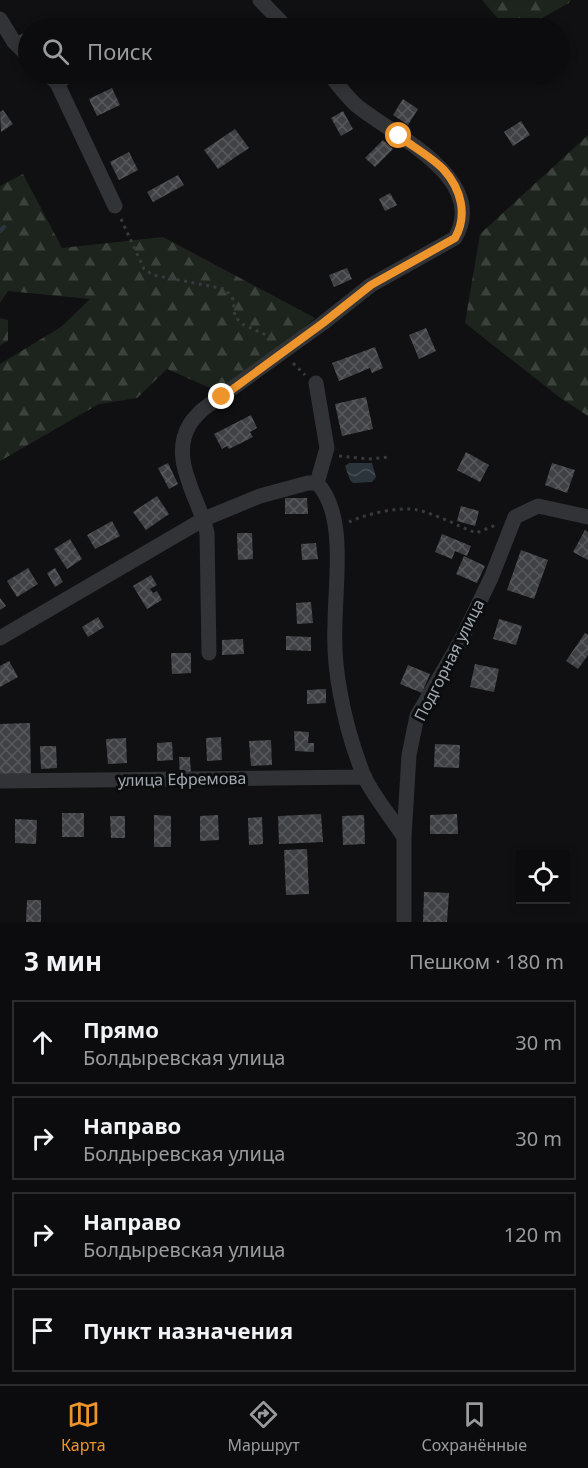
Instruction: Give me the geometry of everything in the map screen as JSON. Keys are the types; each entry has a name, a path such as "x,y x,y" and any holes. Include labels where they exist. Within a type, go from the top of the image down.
{"street":[{"path":"260,0 277,18"},
{"path":"0,19 18,46"},
{"path":"57,84 115,206"},
{"path":"209,654 207,533 204,519 183,466 183,442 189,425 202,410 285,351 371,285 455,238 461,227 463,208 454,185 443,168 355,104 338,84"},
{"path":"316,383 327,448 317,483"},
{"path":"0,638 204,519 260,496 308,483 317,483 326,492 337,529 335,628 340,690 348,728 365,777 404,837"},
{"path":"515,517 538,506 588,517"},
{"name":"Подгорная улица","path":"404,922 404,837 409,755 417,716 460,642 491,578 515,517"},
{"name":"улица Ефремова","path":"0,781 365,777"}],"path":[{"path":"115,206 144,269 153,275 225,289 232,299 235,317 244,325 280,342 295,367 316,383"},
{"path":"326,454 368,459 390,457"},
{"path":"337,529 358,518 390,511 417,510 476,533 515,517"}],"green space":[{"path":"482,0 571,0 542,18 497,18"},
{"path":"588,135 588,416 559,397 465,323 480,234"},
{"path":"23,174 62,248 163,237 315,318 268,359 217,391 167,369 137,398 99,404 0,461 0,364 61,327 90,299 8,291 0,303 0,186"},
{"path":"0,318 8,320 8,341 0,345"}],"water":[{"path":"349,463 372,463 376,477 372,482 353,483 345,466"}],"building":[{"path":"112,88 120,105 97,116 89,99"},
{"path":"403,99 418,109 408,125 393,115"},
{"path":"3,110 13,124 1,132 0,112"},
{"path":"343,111 353,129 341,136 331,118"},
{"path":"521,121 530,135 513,146 504,132"},
{"path":"235,129 249,148 218,169 204,150"},
{"path":"383,140 393,149 375,167 365,158"},
{"path":"129,152 138,170 119,180 110,162"},
{"path":"178,175 184,185 153,202 147,192"},
{"path":"390,193 397,205 385,211 379,199"},
{"path":"347,268 352,279 334,287 329,275"},
{"path":"426,328 436,351 419,359 409,335"},
{"path":"375,347 383,368 372,373 370,368 339,381 332,363"},
{"path":"366,397 373,429 342,436 335,404"},
{"path":"251,415 257,428 250,432 253,437 229,449 227,446 222,449 214,434"},
{"path":"466,452 489,465 480,482 457,470"},
{"path":"168,463 178,484 169,489 158,468"},
{"path":"552,463 575,470 567,493 545,485"},
{"path":"157,496 169,514 146,530 133,512"},
{"path":"285,498 307,498 308,514 285,514"},
{"path":"461,506 479,511 475,526 457,521"},
{"path":"112,521 120,536 95,549 87,535"},
{"path":"585,530 588,532 588,560 573,552"},
{"path":"237,533 252,533 253,559 238,560"},
{"path":"442,534 471,546 467,556 455,551 452,559 435,552"},
{"path":"70,539 82,559 67,569 54,549"},
{"path":"316,543 318,559 302,560 301,544"},
{"path":"521,550 548,560 534,599 507,590"},
{"path":"464,556 485,566 477,583 456,574"},
{"path":"28,568 38,584 17,597 7,581"},
{"path":"55,568 63,582 55,587 47,573"},
{"path":"151,575 157,585 150,589 153,593 157,591 162,600 147,609 133,586"},
{"path":"0,598 6,606 0,610"},
{"path":"311,602 313,623 297,624 296,603"},
{"path":"98,617 104,627 88,637 82,627"},
{"path":"499,619 522,626 516,645 493,639"},
{"path":"585,633 588,635 588,655 578,669 566,661"},
{"path":"286,636 311,637 311,651 286,650"},
{"path":"243,639 244,654 222,655 222,640"},
{"path":"171,653 191,653 191,673 172,674"},
{"path":"9,661 18,677 0,687 0,666"},
{"path":"475,664 499,669 494,692 470,687"},
{"path":"408,665 430,674 422,693 400,684"},
{"path":"326,689 326,703 307,704 307,690"},
{"path":"30,723 31,777 0,777 0,724"},
{"path":"294,731 309,732 308,743 314,743 314,752 295,751"},
{"path":"221,737 222,760 207,761 206,738"},
{"path":"126,738 127,763 108,764 106,739"},
{"path":"271,740 272,765 251,766 249,741"},
{"path":"172,742 173,760 157,761 157,743"},
{"path":"435,744 460,745 459,768 434,767"},
{"path":"40,746 56,746 57,768 41,769"},
{"path":"179,757 190,757 191,775 180,776"},
{"path":"62,813 84,813 84,837 62,837"},
{"path":"321,814 323,842 279,844 278,816"},
{"path":"457,814 458,834 430,834 430,815"},
{"path":"154,815 171,816 171,847 154,847"},
{"path":"218,815 219,840 200,841 200,816"},
{"path":"364,815 365,844 343,845 342,816"},
{"path":"110,816 125,816 125,838 111,838"},
{"path":"262,817 263,844 249,845 248,818"},
{"path":"15,819 37,820 36,844 15,843"},
{"path":"307,849 309,894 286,895 284,850"},
{"path":"424,892 449,893 447,922 423,922"},
{"path":"27,900 41,900 41,922 26,922"}],"waterway":[{"path":"0,231 4,227"}],"route":[{"path":"222,397 371,285 455,238 461,227 463,208 454,185 443,168 399,136"}]}
